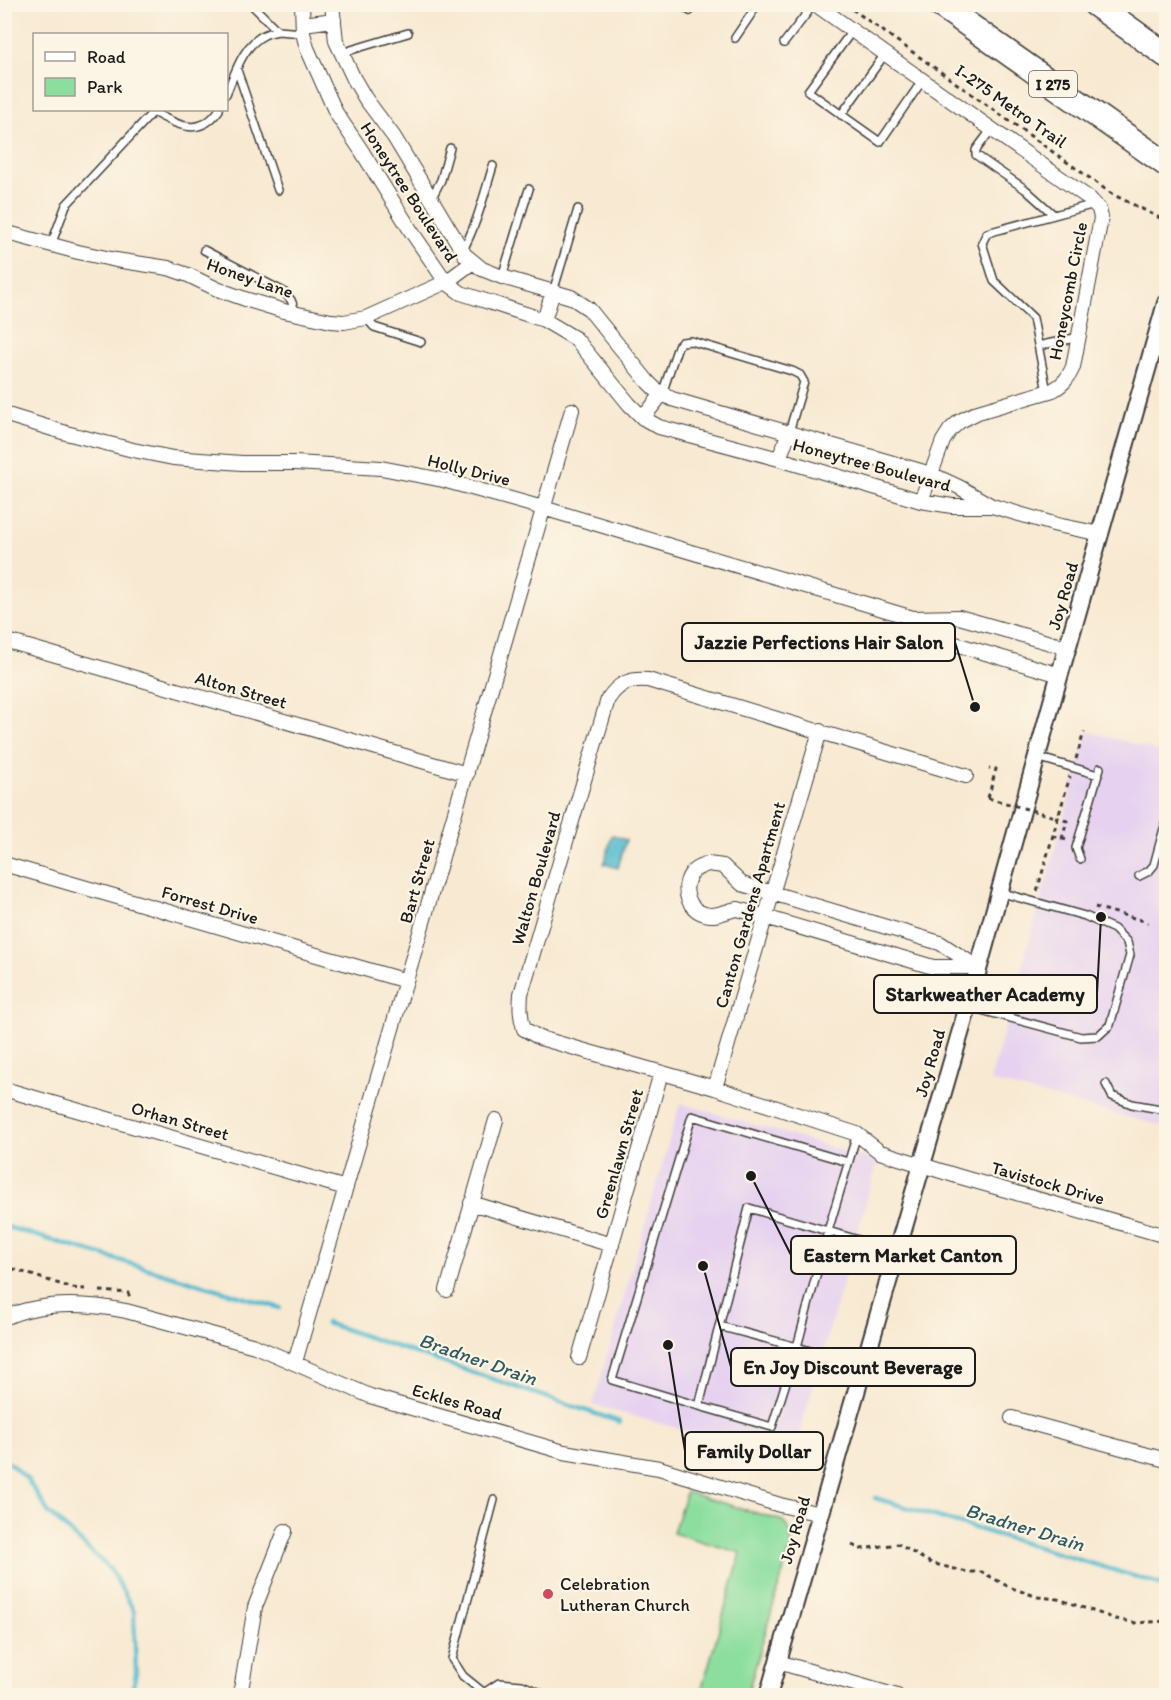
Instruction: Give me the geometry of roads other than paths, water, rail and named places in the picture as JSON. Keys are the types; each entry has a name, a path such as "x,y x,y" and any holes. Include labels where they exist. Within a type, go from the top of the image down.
{"highway":[{"name":"I 275","path":"939,4 1167,164"},
{"path":"1095,4 1167,55"}],"street":[{"name":"Honeytree Boulevard","path":"302,4 303,28 312,62 336,113 446,282 461,292 544,320 576,339 629,404 644,418 659,427 779,459 921,501 952,506 992,507 1057,525 1101,534"},
{"name":"Honeytree Boulevard","path":"332,4 336,41 365,98 394,137 463,250 482,269 571,297 588,309 648,382 672,399 931,474 992,507"},
{"name":"Honeycomb Circle","path":"814,4 1095,204 1101,218 1073,367 1068,378 1062,385 1047,392 978,412 960,421 942,441 921,501"},
{"path":"303,28 334,20"},
{"name":"Honey Lane","path":"4,232 116,260 168,268 248,300 296,313 344,322 366,318 446,282 473,262"},
{"path":"544,320 553,292"},
{"name":"Joy Road","path":"768,1695 968,1006 977,967 1167,303"},
{"path":"644,418 662,394"},
{"name":"Bart Street","path":"295,1362 572,410"},
{"name":"Holly Drive","path":"4,414 66,433 173,458 381,468 443,480 913,618 952,643 1060,675"},
{"name":"Honeytree Boulevard","path":"779,459 789,432"},
{"name":"Holly Drive","path":"913,618 959,617 1068,648"},
{"name":"Alton Street","path":"4,640 467,774"},
{"name":"Walton Boulevard","path":"921,1164 880,1152 857,1134 716,1088 540,1038 524,1029 519,1009 521,994 608,699 613,691 626,681 648,680 966,776"},
{"name":"Canton Gardens Apartment","path":"716,1088 820,731"},
{"name":"Forrest Drive","path":"4,864 406,981"},
{"path":"708,864 717,864 728,870 742,884 940,943 977,967 933,966 738,909 715,915 704,914 696,910 689,901 686,891 687,882 698,868 708,864"},
{"path":"862,946 869,922"},
{"name":"Greenlawn Street","path":"579,1358 661,1073"},
{"name":"Orhan Street","path":"4,1089 346,1188"},
{"path":"447,1290 496,1120"},
{"name":"Tavistock Drive","path":"921,1164 1167,1236"},
{"name":"Greenlawn Street","path":"471,1203 612,1245"},
{"name":"Eckles Road","path":"4,1318 34,1308 57,1305 105,1307 255,1346 370,1396 587,1457 659,1468 780,1505 820,1514"},
{"path":"1012,1418 1167,1460"},
{"path":"240,1695 255,1607 285,1531"},
{"path":"778,1662 897,1695"}],"lane":[{"path":"251,4 278,31"},
{"path":"681,4 690,10 697,4"},
{"path":"735,38 758,4"},
{"path":"784,43 814,4"},
{"path":"228,90 251,45 264,35 303,28"},
{"path":"852,31 808,91 880,142 922,81"},
{"path":"343,55 351,50 408,33"},
{"path":"842,115 885,54"},
{"path":"237,70 278,190"},
{"path":"51,245 66,205 151,111 181,126 198,126 212,120 218,111"},
{"path":"991,130 976,150 976,155 1025,189 1054,215"},
{"path":"431,198 441,180 450,148"},
{"path":"463,250 478,216 493,166"},
{"path":"502,277 529,189"},
{"path":"1047,392 1033,318 994,281 982,243 987,233 1095,204"},
{"path":"553,292 578,209"},
{"path":"204,250 284,292 291,300 296,313"},
{"path":"366,318 374,327 421,342"},
{"path":"1038,346 1078,337"},
{"path":"662,394 678,346 682,342 691,341 718,348 800,375 804,382 789,432"},
{"path":"1037,757 1073,767 1099,771 1076,848 1080,859"},
{"path":"1139,876 1149,872 1154,865 1167,821"},
{"path":"968,1006 1081,1037 1098,1036 1110,1025 1130,955 1128,942 1114,929 1085,916 999,891"},
{"path":"1106,1084 1112,1096 1132,1104 1167,1110"},
{"path":"848,1162 692,1116 612,1380 772,1426 797,1347 857,1134"},
{"path":"699,1406 749,1208 896,1251"},
{"path":"719,1326 797,1347 862,1368"},
{"path":"494,1500 452,1659 464,1676 485,1694 499,1683 522,1684 548,1695"}],"water":[{"path":"612,835 626,840 618,868 604,864"}],"waterway":[{"name":"Bradner Drain","path":"4,1226 280,1308"},
{"name":"Bradner Drain","path":"326,1323 620,1422"},
{"path":"4,1461 11,1464 27,1479 49,1513 111,1570 134,1611 136,1673 131,1696"},
{"name":"Bradner Drain","path":"875,1498 1166,1586"}],"place":[{"name":"Jazzie Perfections Hair Salon","path":"975,707"},
{"name":"Starkweather Academy","path":"1101,917"},
{"name":"Eastern Market Canton","path":"751,1176"},
{"name":"En Joy Discount Beverage","path":"703,1266"},
{"name":"Family Dollar","path":"668,1345"},
{"name":"Celebration Lutheran Church","path":"548,1594"}]}
